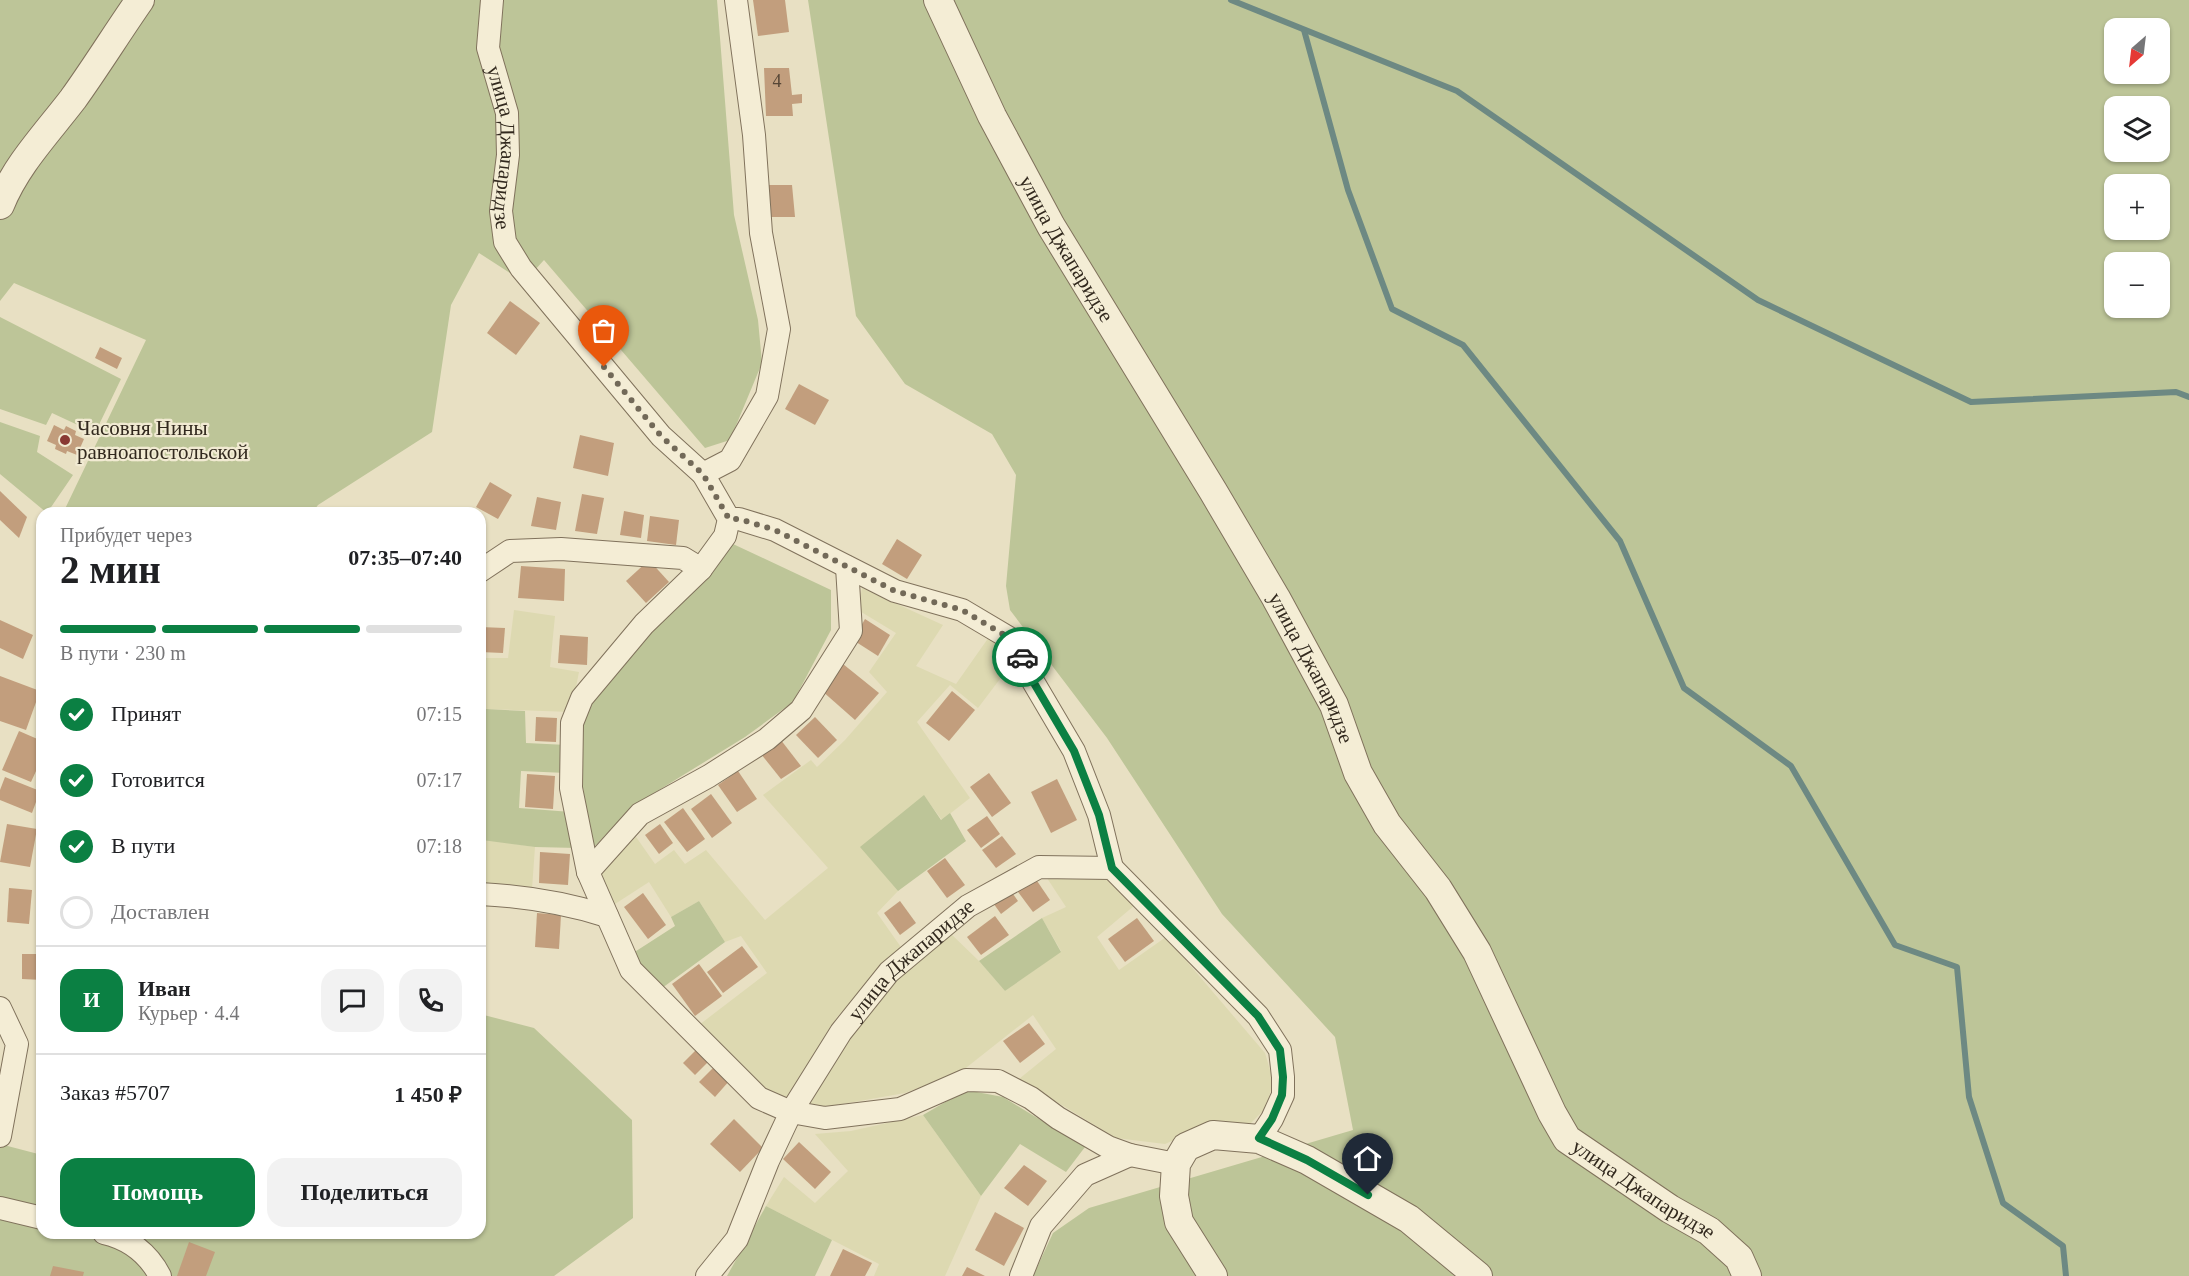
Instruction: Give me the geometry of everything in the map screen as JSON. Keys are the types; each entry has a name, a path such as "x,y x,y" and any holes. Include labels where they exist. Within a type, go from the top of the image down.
{"street":[{"path":"0,205 8,186 22,165 73,98 140,0"},
{"name":"улица Джапаридзе","path":"492,0 488,48 507,113 508,155 501,210 505,242 521,268 661,436 703,474 729,519"},
{"path":"703,474 730,460 767,396 779,329 761,233 754,135 736,0"},
{"name":"улица Джапаридзе","path":"938,0 992,116 1051,226 1213,491 1335,705 1358,773 1375,804 1387,824 1438,889 1477,952 1552,1113 1567,1139 1670,1209 1709,1232 1739,1258 1747,1276"},
{"path":"1176,1164 1130,1155 1108,1147 1058,1118 1031,1098 998,1081 966,1080 900,1109 825,1118 791,1112 759,1098 631,970 588,872 571,788 572,723 582,698 644,624 701,569 725,536 729,519 739,519 775,530 895,591 962,610 1016,642 1031,678 1074,751 1099,815 1112,868 1258,1016 1280,1050 1282,1095 1272,1119 1259,1138"},
{"path":"486,567 510,551 561,549 683,558 701,569"},
{"path":"588,872 640,814 709,776 767,739 801,710 851,631 847,567"},
{"name":"улица Джапаридзе","path":"707,1276 737,1239 768,1161 791,1112 841,1032 889,972 968,906 1040,867 1112,868"},
{"path":"486,894 573,905 607,916"},
{"path":"0,1008 17,1044 0,1136"},
{"path":"1213,1276 1179,1222 1174,1196 1176,1164 1186,1147 1213,1135 1259,1138 1307,1160 1409,1219 1478,1276"},
{"path":"1021,1276 1041,1226 1085,1176 1130,1155"},
{"path":"0,1208 36,1217"},
{"path":"119,1239 134,1245 152,1261 160,1276"}],"shaded area":[{"path":"862,588 943,625 916,666 956,684 989,637 1007,648 1012,663 978,708 950,685 917,722 970,798 942,820 924,796 861,847 898,891 877,913 903,950 837,1017 788,1100 765,1094 699,1025 767,973 741,936 725,942 699,901 671,917 649,882 615,904 599,869 634,834 655,864 674,850 685,864 706,850 765,920 828,868 763,795 811,760 817,767 845,740 887,692 869,672 896,633 858,610"},
{"path":"514,610 555,616 550,667 579,672 571,712 486,709 486,658 508,658"},
{"path":"486,840 535,847 532,889 486,886"},
{"path":"1045,875 1108,878 1135,905 1097,937 1119,970 1166,937 1265,1053 1273,1080 1267,1107 1245,1129 1197,1130 1165,1144 1116,1138 1019,1079 1056,1049 1033,1015 962,1071 905,1093 831,1106 803,1106 842,1042 891,981 949,932 1005,991 1061,951 1042,918 1066,907"},
{"path":"923,1115 981,1196 945,1276 874,1276 879,1264 766,1206 784,1177 815,1203 848,1171 815,1134 851,1131"}],"green space":[{"path":"0,0 717,0 734,215 758,320 762,363 730,440 705,448 544,260 524,282 479,253 451,305 432,432 316,507 66,507 146,340 14,283 0,301"},
{"path":"808,0 2189,0 2189,1276 1033,1276 1053,1233 1089,1208 1353,1130 1335,1037 1222,914 1107,738 1010,610 1006,586 1016,475 992,434 905,384 856,316"},
{"path":"0,317 121,379 95,433 52,413 46,425 0,409"},
{"path":"0,422 40,436 37,452 73,475 51,507 40,507 0,474"},
{"path":"733,544 831,590 831,630 793,702 745,737 633,806 592,849 582,781 581,717 649,630"},
{"path":"486,709 525,711 526,743 567,745 566,773 521,771 519,808 571,812 577,848 535,847 486,841"},
{"path":"924,795 941,820 950,813 966,841 898,891 860,847"},
{"path":"699,901 725,942 658,991 630,955 675,926 671,917"},
{"path":"1042,918 1061,952 1005,991 979,961"},
{"path":"486,1016 534,1028 632,1120 633,1218 554,1276 0,1276 0,1144 36,1153 36,1239 486,1239"},
{"path":"966,1090 1003,1097 1085,1147 1066,1172 1020,1144 981,1196 923,1115"},
{"path":"766,1206 832,1240 815,1276 727,1276"}],"building":[{"path":"753,0 785,0 789,32 758,36"},
{"path":"764,68 789,68 792,95 802,94 802,103 792,104 793,116 766,116"},
{"path":"768,185 792,185 795,217 771,217"},
{"path":"510,301 540,323 516,355 487,333"},
{"path":"100,347 122,358 117,369 95,358"},
{"path":"799,384 829,400 815,425 785,409"},
{"name":"Часовня Нины равноапостольской","path":"54,425 64,430 66,426 76,431 75,435 84,439 77,455 67,451 66,454 55,449 56,445 47,441"},
{"path":"580,435 614,443 608,476 573,468"},
{"path":"490,482 512,495 498,519 486,512 486,507 476,507"},
{"path":"0,491 27,517 19,538 0,520"},
{"path":"582,494 604,498 597,534 575,531"},
{"path":"537,497 561,502 556,530 531,526"},
{"path":"624,511 644,515 641,538 620,535"},
{"path":"650,516 679,520 676,545 647,541"},
{"path":"897,539 922,555 907,579 882,564"},
{"path":"649,560 669,582 646,603 626,581"},
{"path":"521,566 565,569 564,601 518,598"},
{"path":"865,619 890,635 878,656 853,640"},
{"path":"0,620 33,635 23,659 0,648"},
{"path":"486,627 505,628 503,653 486,652"},
{"path":"560,635 588,637 587,665 558,663"},
{"path":"843,664 879,693 855,720 821,690"},
{"path":"0,676 36,690 36,702 26,730 0,721"},
{"path":"952,691 975,710 949,741 926,723"},
{"path":"536,717 557,718 556,742 535,741"},
{"path":"815,717 837,740 818,758 796,735"},
{"path":"19,731 36,738 36,771 31,782 2,770"},
{"path":"777,735 801,766 781,779 757,749"},
{"path":"738,771 757,799 737,812 718,785"},
{"path":"989,773 1011,803 992,817 970,787"},
{"path":"527,774 555,776 553,809 525,807"},
{"path":"5,777 36,789 36,802 32,813 0,800 0,790"},
{"path":"1057,779 1077,820 1051,833 1031,792"},
{"path":"711,794 732,823 712,838 691,809"},
{"path":"683,808 705,839 687,852 664,822"},
{"path":"987,816 1000,834 981,848 967,830"},
{"path":"7,824 36,829 30,867 0,862"},
{"path":"660,824 673,843 659,854 645,835"},
{"path":"1002,836 1016,854 996,868 982,850"},
{"path":"540,852 570,854 568,885 539,883"},
{"path":"945,858 965,885 947,898 927,871"},
{"path":"1033,875 1050,900 1033,912 1015,888"},
{"path":"1008,887 1018,901 1001,914 991,900"},
{"path":"9,888 32,890 29,924 7,922"},
{"path":"643,893 666,925 648,939 624,907"},
{"path":"900,901 916,923 900,935 884,913"},
{"path":"537,913 561,915 559,949 535,947"},
{"path":"995,916 1009,935 981,955 967,937"},
{"path":"1137,918 1154,941 1125,962 1108,939"},
{"path":"742,946 758,967 723,993 707,972"},
{"path":"22,954 36,954 36,980 22,979"},
{"path":"699,964 722,996 695,1016 672,984"},
{"path":"1029,1023 1045,1044 1020,1063 1003,1041"},
{"path":"697,1049 709,1061 695,1075 683,1063"},
{"path":"715,1066 730,1080 715,1097 699,1082"},
{"path":"734,1119 763,1148 740,1172 710,1144"},
{"path":"799,1142 831,1172 815,1189 783,1159"},
{"path":"1024,1165 1047,1181 1028,1206 1004,1188"},
{"path":"995,1212 1024,1228 1004,1266 975,1250"},
{"path":"189,1242 215,1252 206,1276 177,1276"},
{"path":"843,1249 872,1263 865,1276 830,1276"},
{"path":"53,1266 84,1272 83,1276 50,1276"},
{"path":"967,1267 985,1276 962,1276"}],"waterway":[{"path":"1231,0 1457,91 1758,300 1971,402 2176,392 2189,397"},
{"path":"1304,30 1348,190 1392,309 1463,345 1620,541 1684,688 1791,766 1895,945 1957,967 1969,1097 2003,1203 2063,1246 2066,1276"}],"way so far":[{"path":"604,367 661,436 703,474 729,519 739,519 775,530 895,591 962,610 1016,642 1022,657"}],"place":[{"name":"Часовня Нины равноапостольской","path":"65,440"}],"route":[{"path":"1022,657 1031,678 1074,751 1099,815 1112,868 1258,1016 1280,1050 1282,1095 1272,1119 1259,1138 1307,1160 1368,1195"}]}
